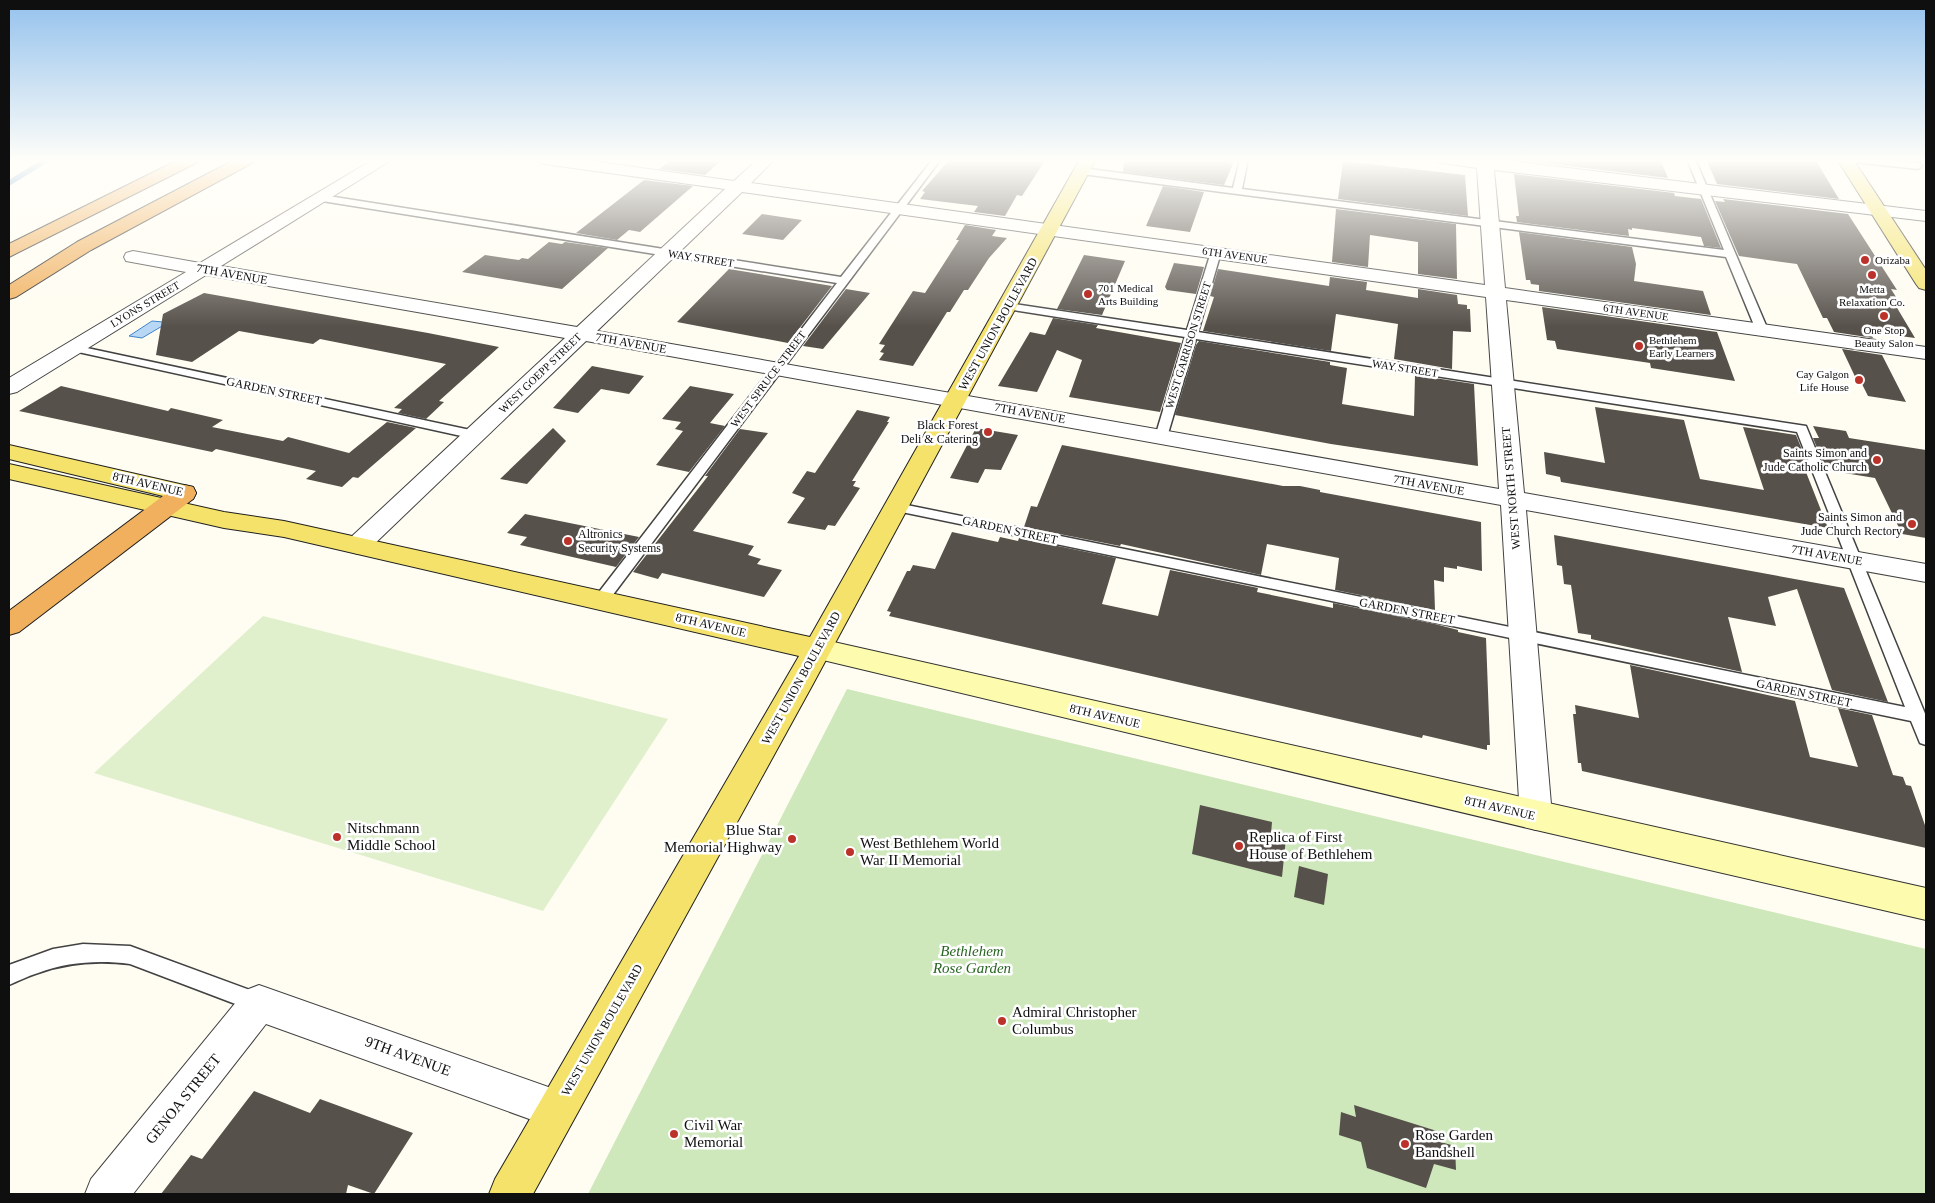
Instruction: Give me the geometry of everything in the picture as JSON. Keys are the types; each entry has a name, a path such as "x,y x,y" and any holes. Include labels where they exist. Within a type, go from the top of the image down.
{"highway":[{"path":"9,251 73,215"},
{"path":"55,226 77,215"},
{"path":"9,293 84,246 142,215"},
{"path":"9,603 140,503 170,496"},
{"path":"9,626 170,496"}],"main road":[{"name":"WEST UNION BOULEVARD","path":"510,1194 897,507 1058,215"},
{"path":"1881,215 1926,284"},
{"name":"8TH AVENUE","path":"9,452 170,496 224,520 284,528 816,648 1536,816 1926,904"},
{"name":"8TH AVENUE","path":"9,471 140,503"}],"street":[{"name":"LYONS STREET","path":"9,387 293,215"},
{"name":"WEST GOEPP STREET","path":"358,545 708,215"},
{"name":"6TH AVENUE","path":"950,215 1926,353"},
{"name":"WEST NORTH STREET","path":"1490,215 1502,383 1524,634 1536,816"},
{"name":"7TH AVENUE","path":"133,257 777,368 1926,572"},
{"name":"9TH AVENUE","path":"259,1003 556,1110"},
{"name":"GENOA STREET","path":"106,1194 259,1003"}],"lane":[{"name":"WAY STREET","path":"430,215 844,281"},
{"name":"WEST SPRUCE STREET","path":"601,600 894,215"},
{"path":"1423,215 1730,254"},
{"path":"1714,215 1762,330"},
{"name":"WEST GARRISON STREET","path":"1161,437 1216,252"},
{"name":"WAY STREET","path":"1007,306 1802,429 1854,560"},
{"name":"GARDEN STREET","path":"73,348 475,435"},
{"name":"GARDEN STREET","path":"897,507 1918,716"},
{"path":"1854,560 1926,738"},
{"path":"9,975 48,958 98,952 130,955 259,1003"}],"green space":[{"path":"263,616 668,719 543,911 94,773"},
{"name":"Bethlehem Rose Garden","path":"847,689 1926,949 1926,1194 588,1194"}],"water":[{"path":"152,321 163,322 164,325 142,338 129,336"}],"building":[{"path":"599,215 659,215 640,232 629,230 617,240 576,233"},
{"path":"761,215 802,220 783,240 742,234"},
{"path":"1151,215 1196,215 1190,232 1146,226"},
{"path":"1336,215 1385,215 1456,224 1457,279 1418,274 1418,242 1370,235 1368,267 1332,262"},
{"path":"1708,215 1721,248 1704,246 1701,237 1632,228 1632,230 1628,229 1629,236 1517,222 1516,216"},
{"path":"1721,215 1849,215 1897,290 1891,289 1896,297 1890,296 1915,338 1870,332 1873,338 1834,332 1827,318 1823,318 1797,264 1739,256"},
{"path":"965,225 996,230 992,236 1007,238 989,258 968,290 964,290 950,312 947,312 913,366 879,360 884,353 880,352 885,345 879,344 913,291 925,293 959,240 956,240"},
{"path":"1519,232 1632,247 1636,264 1634,281 1703,291 1711,315 1539,291 1539,285 1531,284 1530,280 1526,280"},
{"path":"549,242 562,244 565,242 608,248 562,289 462,272 485,255 519,260 522,258 528,259"},
{"name":"701 Medical Arts Building","path":"1084,255 1125,261 1102,315 1057,309"},
{"path":"1174,263 1204,267 1196,294 1167,290 1165,287"},
{"path":"729,269 832,286 788,343 677,322"},
{"path":"1218,269 1329,286 1330,277 1367,282 1366,290 1418,298 1418,289 1457,295 1458,304 1467,305 1467,309 1470,309 1471,332 1453,331 1452,369 1394,359 1398,324 1336,314 1331,351 1203,331 1214,297 1210,296"},
{"path":"846,289 870,293 823,349 803,346"},
{"path":"204,293 499,347 439,401 444,402 426,419 398,413 402,409 394,408 446,364 320,339 313,344 239,331 192,362 156,355 163,314"},
{"name":"Bethlehem Early Learners","path":"1542,307 1717,332 1735,381 1651,368 1650,363 1557,349 1555,341 1547,340"},
{"path":"1053,318 1098,325 1096,328 1181,343 1160,412 1069,397 1082,360 1057,350 1037,392 998,386 1030,332 1045,335"},
{"path":"1199,341 1330,362 1330,365 1347,368 1342,404 1414,416 1415,375 1474,384 1478,466 1331,444 1175,415 1196,345"},
{"path":"1842,349 1882,355 1906,402 1868,396 1862,384 1858,383"},
{"path":"592,366 644,376 629,394 601,389 578,413 553,408"},
{"path":"61,386 168,411 171,408 223,420 212,427 283,441 288,437 349,453 387,422 416,428 358,478 353,477 342,487 306,479 316,471 216,449 212,452 19,411"},
{"path":"690,386 734,394 710,423 725,426 689,472 656,465 683,431 675,429 681,422 662,419"},
{"path":"1595,407 1684,420 1700,479 1764,490 1743,427 1796,435 1809,467 1804,467 1828,528 1561,482 1560,477 1546,474 1544,452 1605,463"},
{"path":"857,410 890,417 887,422 889,422 852,481 856,481 853,486 860,488 835,526 828,525 825,530 787,523 805,498 792,493 807,471 815,473"},
{"path":"1813,426 1846,431 1849,438 1926,450 1926,538 1902,534 1875,478 1826,470 1813,438 1819,438"},
{"path":"553,428 566,441 527,484 500,479"},
{"path":"976,428 1018,435 1001,470 985,469 978,483 950,478"},
{"path":"740,429 768,433 693,531 754,546 748,555 761,559 757,564 782,570 764,597 662,573 658,579 633,572 708,476 705,476"},
{"path":"1062,445 1283,486 1300,486 1320,490 1320,492 1481,522 1482,571 1457,566 1457,569 1444,567 1444,582 1434,580 1435,610 1335,590 1339,558 1267,544 1261,575 1121,544 1120,546 1024,527 1031,506 1037,507"},
{"name":"Altronics Security Systems","path":"525,514 639,537 616,567 520,545 527,537 507,533"},
{"path":"952,532 998,542 1000,537 1018,541 1019,538 1116,558 1102,604 1158,616 1170,570 1258,588 1257,592 1333,608 1333,603 1435,624 1458,630 1458,632 1486,638 1490,745 1487,745 1487,750 1423,735 1422,738 889,616 891,612 887,611 907,571 910,571 913,565 935,569"},
{"path":"1554,535 1844,588 1888,702 1832,690 1797,589 1768,597 1776,626 1728,617 1742,672 1591,639 1591,635 1578,633 1571,585 1564,584 1562,566 1557,565"},
{"path":"1630,665 1795,701 1810,757 1858,767 1838,708 1872,715 1893,775 1903,777 1906,785 1911,786 1926,828 1926,848 1582,771 1581,763 1578,763 1573,714 1576,714 1575,705 1639,718"},
{"name":"Replica of First House of Bethlehem","path":"1200,805 1272,822 1271,834 1286,838 1282,877 1192,854"},
{"path":"1299,866 1328,874 1324,905 1294,897"},
{"path":"254,1091 310,1113 320,1099 413,1133 374,1194 348,1185 346,1194 161,1194 191,1155 202,1159"},
{"name":"Rose Garden Bandshell","path":"1354,1105 1440,1132 1437,1141 1455,1146 1456,1170 1434,1164 1426,1188 1367,1168 1361,1142 1339,1135 1341,1112 1356,1117"}],"place":[{"name":"Orizaba","path":"1865,260"},
{"name":"Metta Relaxation Co.","path":"1872,275"},
{"name":"701 Medical Arts Building","path":"1088,294"},
{"name":"One Stop Beauty Salon","path":"1884,316"},
{"name":"Bethlehem Early Learners","path":"1639,346"},
{"name":"Cay Galgon Life House","path":"1859,380"},
{"name":"Black Forest Deli & Catering","path":"988,432"},
{"name":"Saints Simon and Jude Catholic Church","path":"1877,460"},
{"name":"Saints Simon and Jude Church Rectory","path":"1912,524"},
{"name":"Altronics Security Systems","path":"568,541"},
{"name":"Nitschmann Middle School","path":"337,837"},
{"name":"Blue Star Memorial Highway","path":"792,839"},
{"name":"Replica of First House of Bethlehem","path":"1239,846"},
{"name":"West Bethlehem World War II Memorial","path":"850,852"},
{"name":"Admiral Christopher Columbus","path":"1002,1021"},
{"name":"Civil War Memorial","path":"674,1134"},
{"name":"Rose Garden Bandshell","path":"1405,1144"}]}
